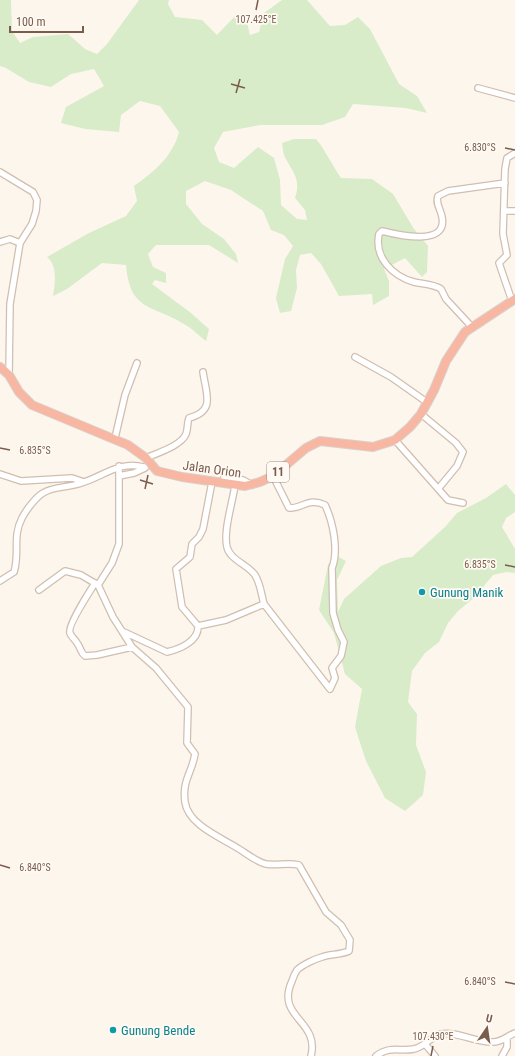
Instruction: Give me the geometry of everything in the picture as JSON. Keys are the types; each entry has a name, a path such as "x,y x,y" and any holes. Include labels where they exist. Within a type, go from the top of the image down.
{"highway":[{"name":"Jalan Orion","path":"154,468 164,473 212,482 235,485 252,485 274,476 306,448 320,441 373,447 394,440 410,427 421,414 428,403 453,348 471,326 514,300"},
{"path":"0,367 9,375 19,392 32,405 115,438 133,448 146,458 154,468"}],"street":[{"path":"478,88 515,98"},
{"path":"514,300 499,263 506,255 503,234 505,169 507,158 515,153"},
{"path":"0,172 28,188 33,192 37,200 34,219 20,243 10,304 9,375"},
{"path":"471,326 446,299 441,289 402,277 387,266 377,247 379,234 382,231 416,238 430,236 439,232 442,226 442,217 437,202 438,196 448,192 505,183"},
{"path":"504,211 515,211"},
{"path":"0,242 10,240 20,243"},
{"path":"355,358 391,377 428,403"},
{"path":"115,438 125,395 137,363"},
{"path":"146,458 161,453 184,437 189,418 199,416 205,410 208,400 203,372"},
{"path":"421,414 456,443 463,452 457,466 438,489"},
{"path":"394,440 438,489 452,502 463,503"},
{"path":"0,581 14,572 16,533 23,516 41,494 57,487 77,485 119,466 136,465 154,468"},
{"path":"119,466 119,544 112,563 81,603 78,614 69,630 70,635 78,644 81,652 85,656 97,656 132,647"},
{"path":"120,476 134,473 144,467"},
{"path":"0,474 21,480 72,478 84,482"},
{"path":"224,476 243,480 252,485"},
{"path":"235,485 228,525 227,547 232,556 255,576 262,590 264,604 330,689 334,678 332,668 341,656 344,642 338,630 333,612 332,568 335,561 333,524 326,505 322,503 305,502 289,508 274,476"},
{"path":"122,631 167,652 189,643 197,635 198,626 182,607 176,569 188,559 191,554 192,544 199,537 203,529 212,482"},
{"path":"39,590 65,571 81,575 96,584 132,647 156,668 188,707 187,743 195,754 191,768 185,779 184,788 186,808 198,822 219,839 227,841 260,862 271,865 287,863 299,865 326,912 341,925 348,934 350,943 349,951 321,957 297,970 289,987 288,1002 293,1013 313,1038 311,1056"},
{"path":"198,626 226,620 264,604"},
{"path":"376,1056 390,1049 416,1049 440,1034 454,1034 492,1042 507,1038 515,1033"},
{"path":"502,1056 507,1047 507,1038"},
{"path":"425,1044 435,1056"}],"green space":[{"path":"0,0 11,0 12,31 20,43 33,37 68,34 85,49 97,54 107,44 139,0 169,0 168,4 175,17 202,20 217,35 236,15 246,18 250,35 259,32 264,13 282,0 307,0 330,26 345,25 358,17 370,29 399,84 417,96 427,113 406,108 353,104 345,117 322,125 260,125 223,132 214,148 219,162 234,168 258,147 274,158 280,180 281,205 297,219 307,220 305,210 295,198 297,192 296,177 284,156 282,143 294,139 316,139 341,178 372,179 393,194 414,229 428,246 427,272 422,277 405,258 384,269 389,281 389,296 373,305 372,294 339,296 321,264 311,253 300,255 296,270 297,288 291,311 280,313 276,298 285,259 293,246 284,235 271,230 263,211 231,190 205,181 186,191 186,204 202,224 224,239 236,254 238,263 209,245 156,245 148,254 153,267 166,273 166,283 155,280 152,284 191,313 209,329 206,341 187,326 144,305 132,291 128,280 126,265 102,263 67,289 53,296 55,275 53,265 47,257 89,233 126,216 137,201 134,186 162,163 172,149 179,132 160,106 140,101 121,115 119,132 85,129 61,123 66,107 104,86 94,69 71,74 51,87 29,82 0,66"},
{"path":"506,484 515,495 515,512 506,518 502,527 515,549 515,573 506,572 493,575 475,597 458,611 448,623 439,642 425,653 412,671 408,702 417,714 416,745 426,772 423,795 405,811 385,798 366,761 355,727 362,689 345,674 334,633 319,610 328,565 335,555 346,561 337,580 338,612 344,599 381,566 401,558 412,557 445,527 457,513 486,498"}],"place":[{"name":"Gunung Manik","path":"422,592"},
{"name":"Gunung Bende","path":"113,1030"}]}
